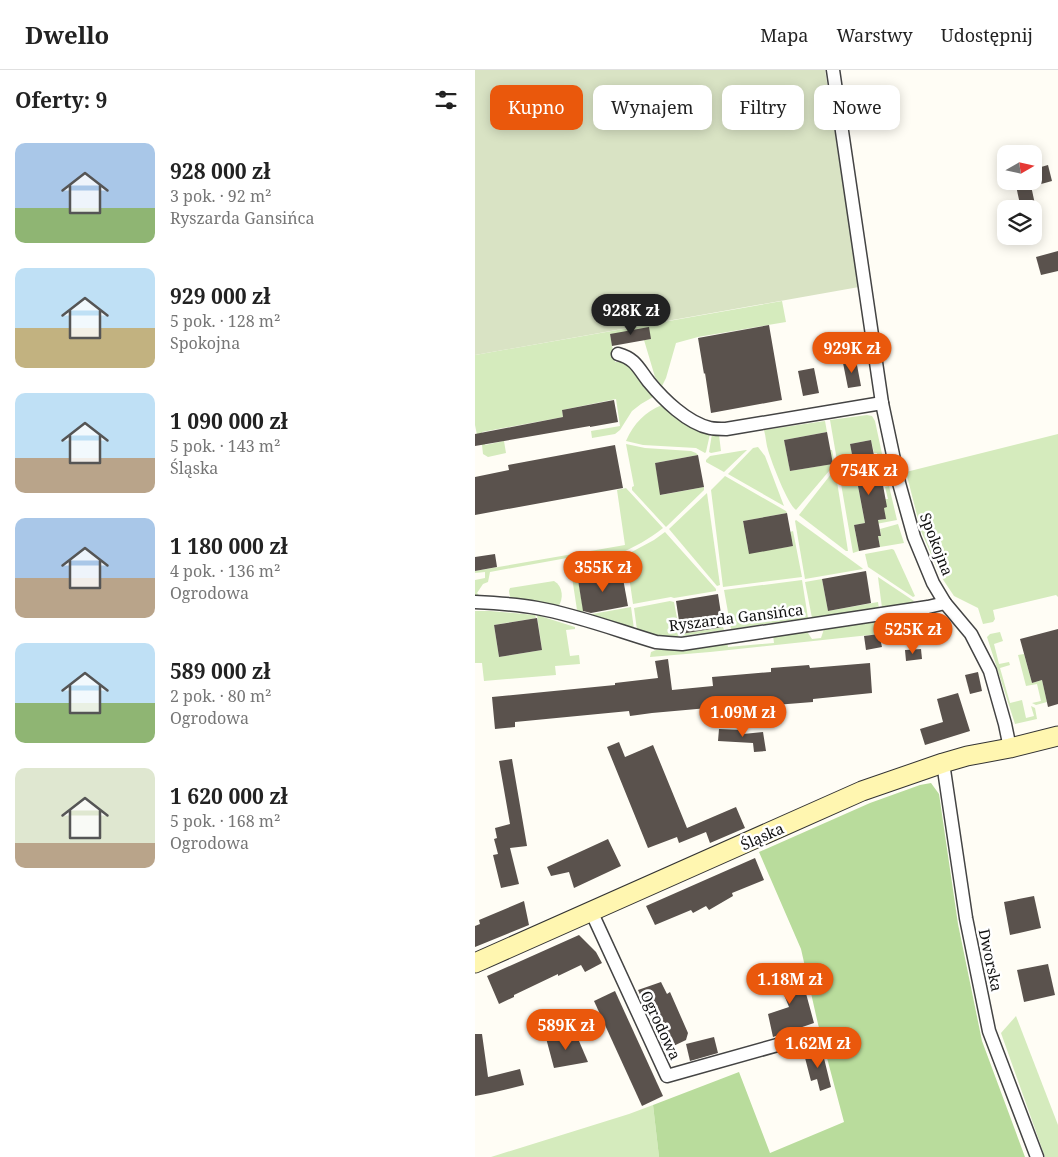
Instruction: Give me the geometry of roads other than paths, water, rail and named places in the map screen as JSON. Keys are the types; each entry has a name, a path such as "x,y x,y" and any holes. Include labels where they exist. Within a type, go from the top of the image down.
{"main road":[{"name":"Śląska","path":"475,963 862,791 967,756 1011,748 1058,736"}],"street":[{"name":"Spokojna","path":"833,70 882,403 899,483 914,536 933,583 945,603 971,634 990,671 1011,748"},
{"path":"618,354 626,356 633,361 649,382 673,406 695,422 710,428 726,429 882,403"},
{"name":"Ryszarda Gansińca","path":"475,602 537,608 571,616 656,642 682,644 945,603"},
{"name":"Dworska","path":"943,763 966,918 989,1031 1037,1157"},
{"name":"Ogrodowa","path":"591,911 667,1076 806,1037"}]}
